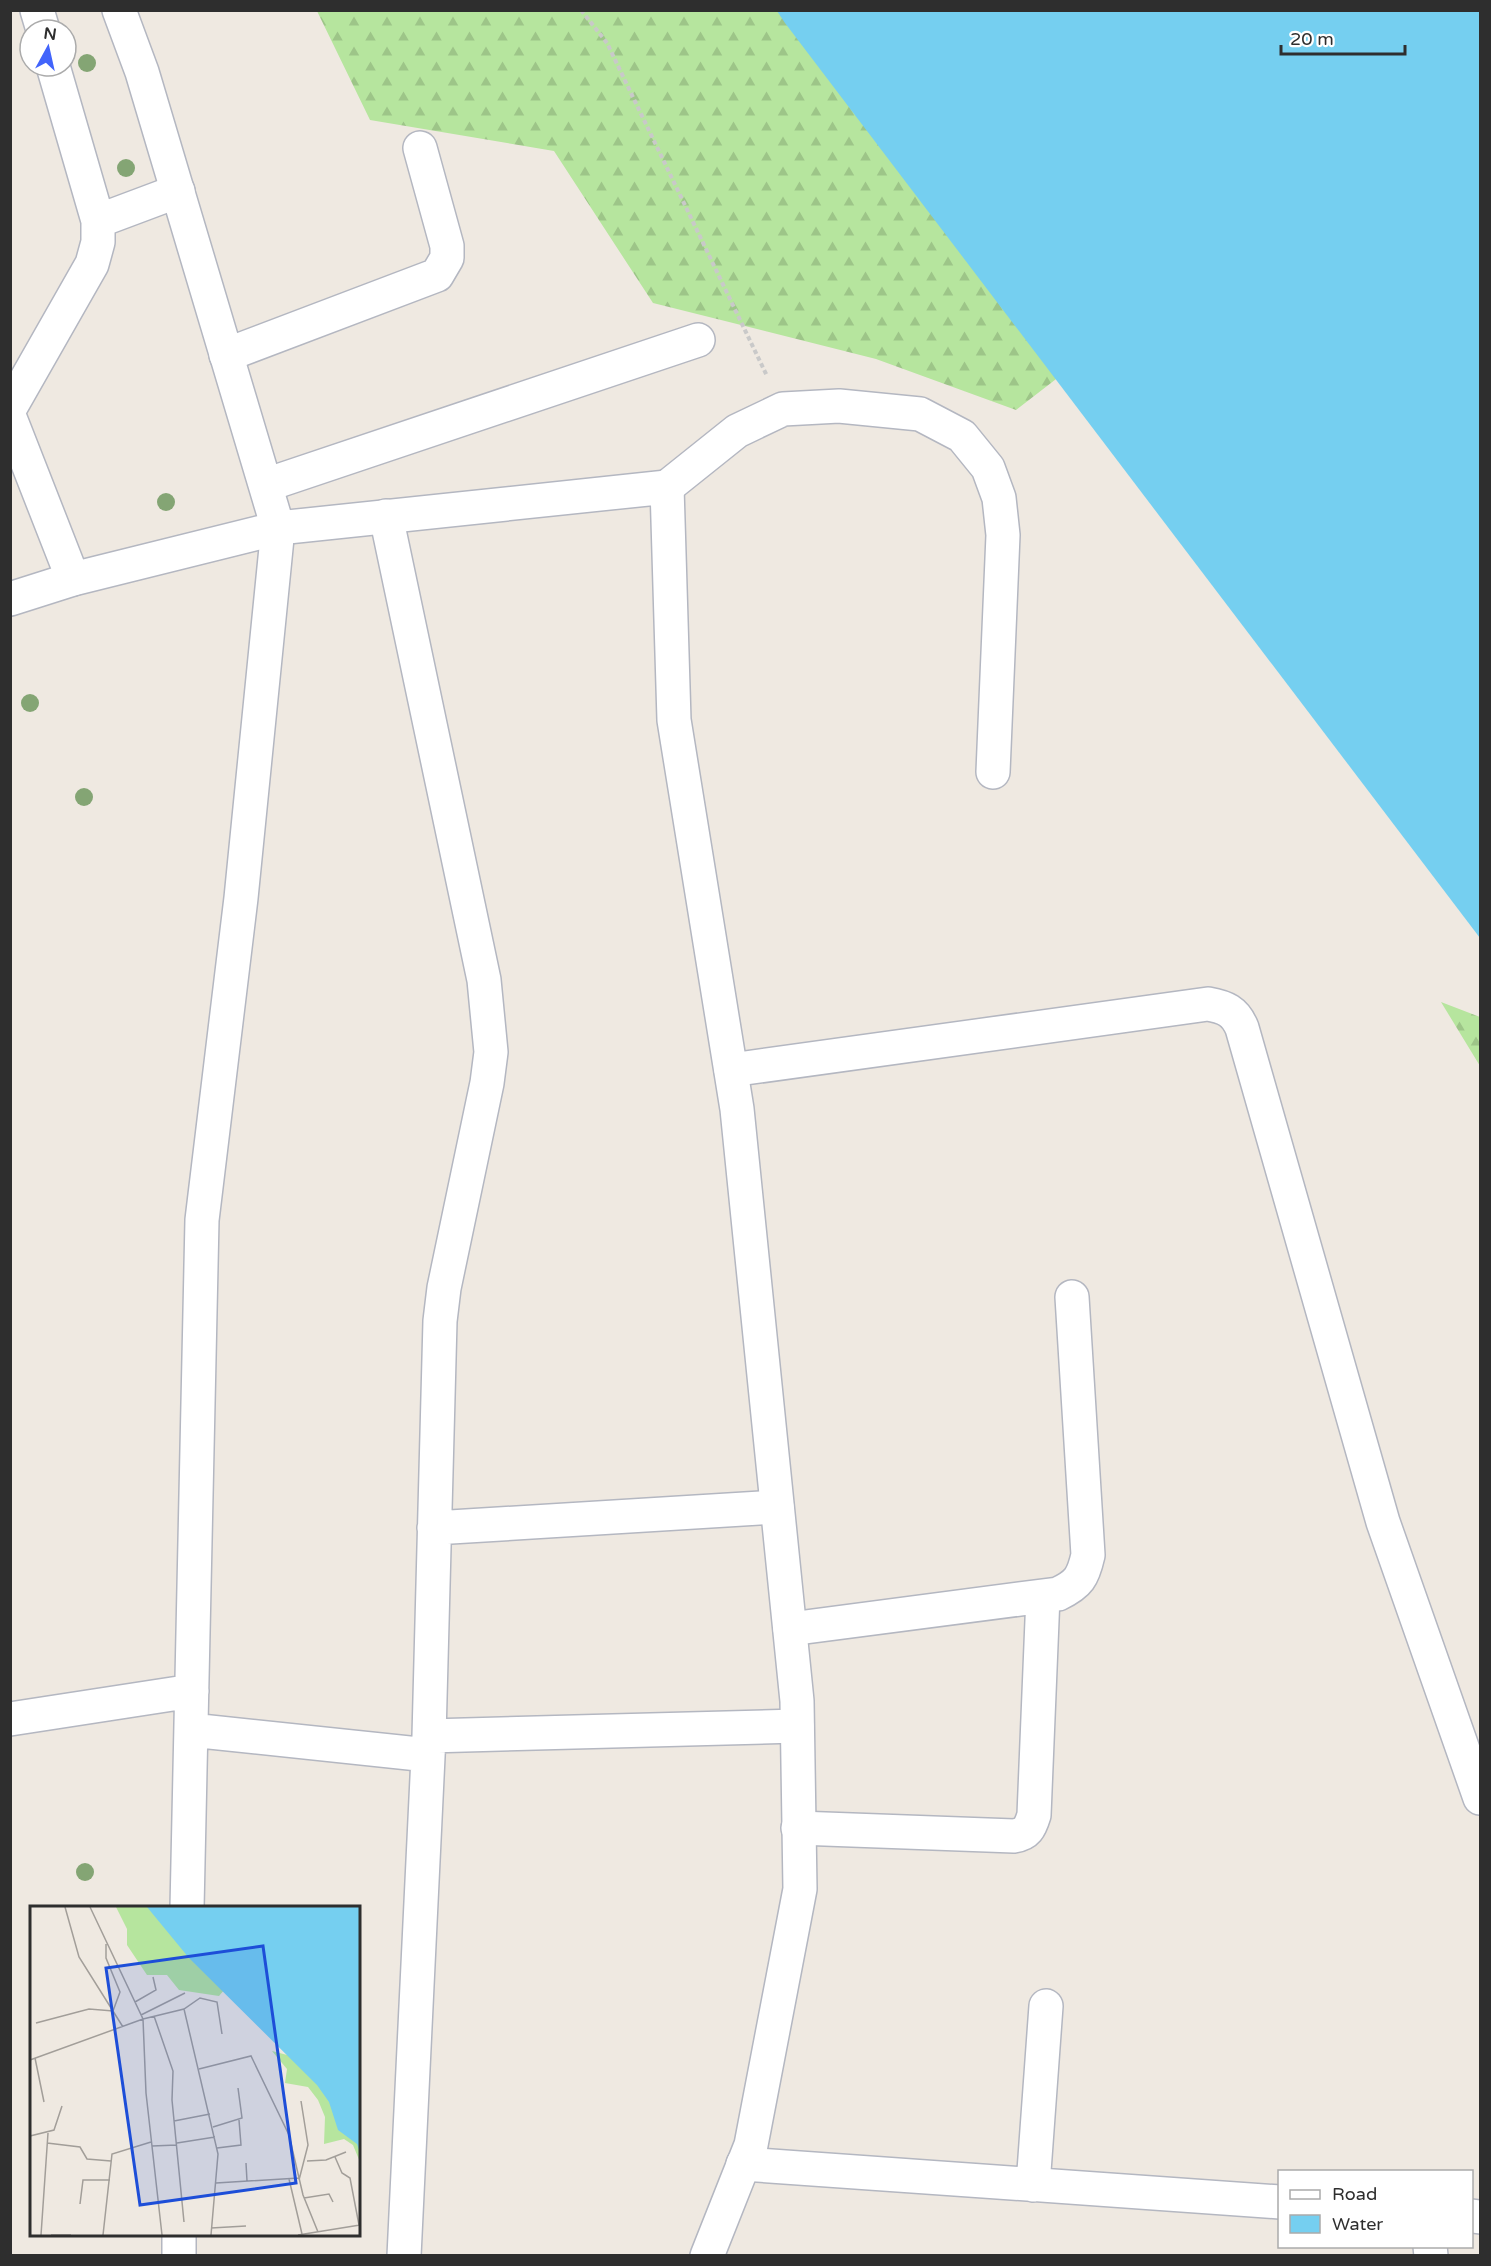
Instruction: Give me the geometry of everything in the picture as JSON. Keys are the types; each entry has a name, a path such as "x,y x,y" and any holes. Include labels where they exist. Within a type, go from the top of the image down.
{"street":[{"path":"119,10 142,72 278,528 241,898 202,1220 187,1906"},
{"path":"10,408 92,264 98,242 98,221 56,78"},
{"path":"226,355 437,275 447,258 447,246 420,148"},
{"path":"98,221 178,191"},
{"path":"266,485 698,340"},
{"path":"10,599 73,579 278,528 667,487 737,431 783,409 839,406 920,414 962,436 988,468 999,498 1003,535 993,772"},
{"path":"10,418 73,579"},
{"path":"667,487 674,720 737,1109 790,1629 797,1726 800,1889 751,2145 707,2256"},
{"path":"386,516 484,980 491,1052 487,1083 444,1288 440,1321 429,1746 404,2256"},
{"path":"731,1070 1208,1004 1225,1007 1237,1017 1383,1522 1480,1798"},
{"path":"790,1629 1058,1594 1075,1586 1084,1571 1088,1555 1072,1297"},
{"path":"434,1528 777,1508"},
{"path":"798,1828 1014,1836 1024,1834 1031,1826 1034,1815 1043,1596"},
{"path":"10,1719 192,1691"},
{"path":"191,1730 429,1746 797,1726"},
{"path":"1033,2185 1046,2006"},
{"path":"743,2164 1278,2202"},
{"path":"179,2236 179,2256"}],"path":[{"path":"580,10 608,43 783,409"}],"green space":[{"path":"317,11 833,11 1082,359 1016,410 876,359 653,303 554,151 370,120"},
{"path":"1441,1002 1480,1017 1480,1066"}],"water":[{"path":"777,11 1480,11 1480,938 785,23"}]}
